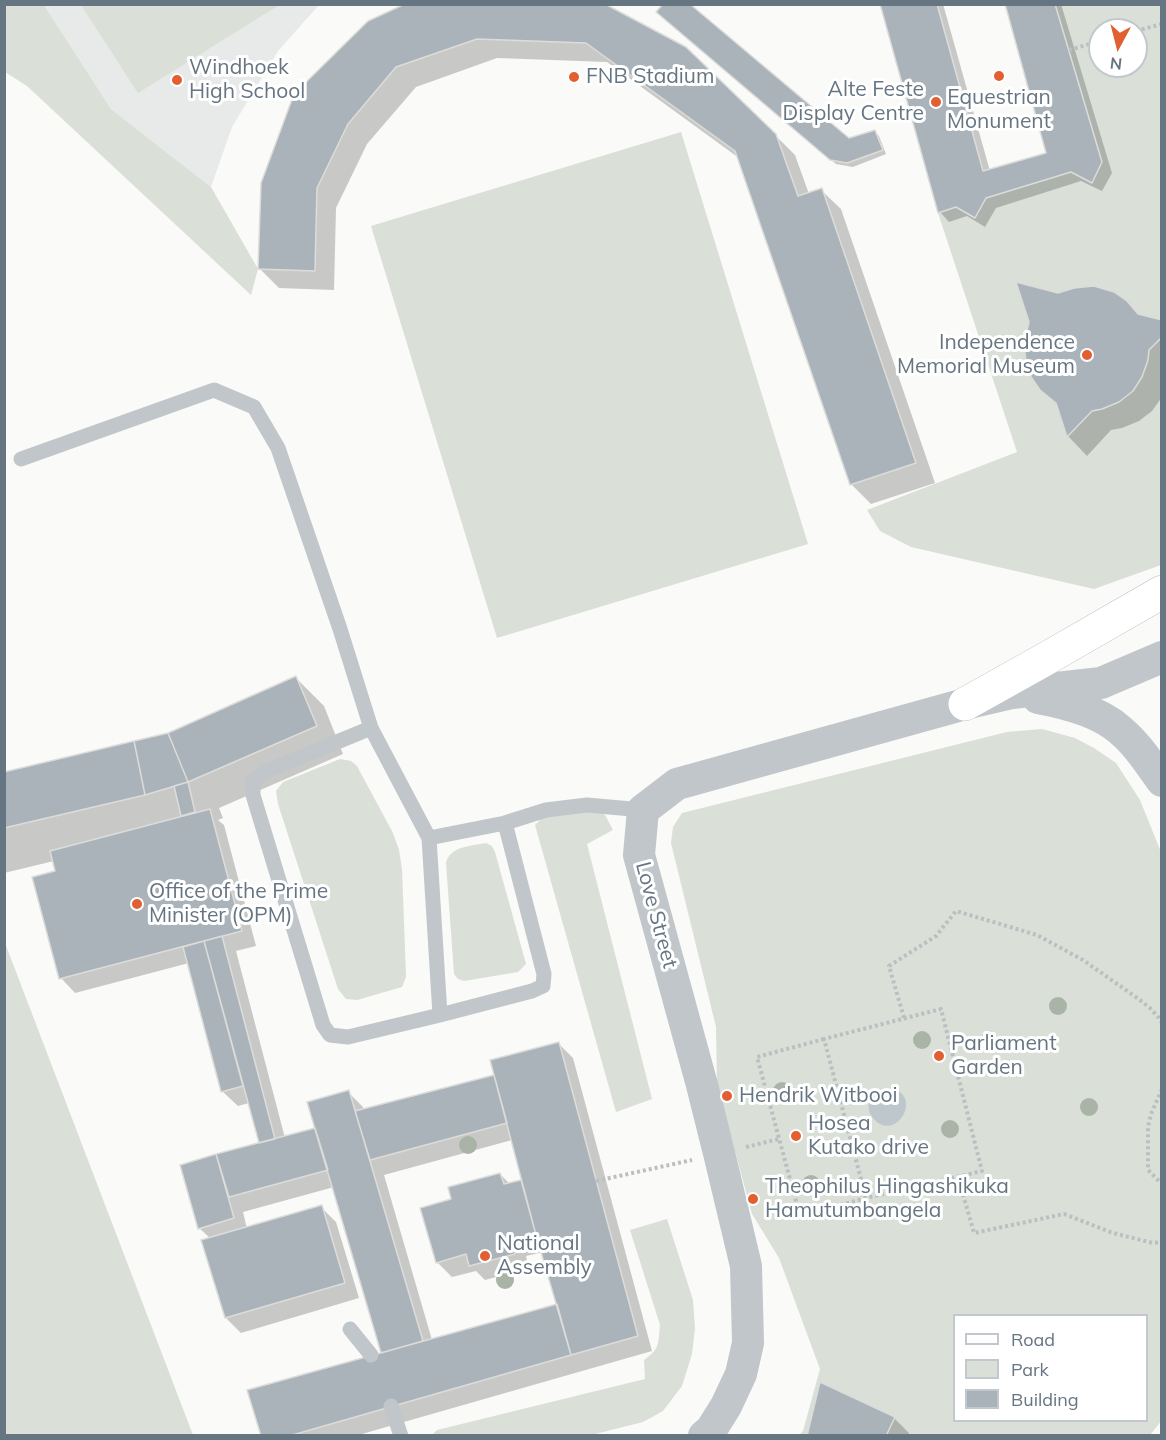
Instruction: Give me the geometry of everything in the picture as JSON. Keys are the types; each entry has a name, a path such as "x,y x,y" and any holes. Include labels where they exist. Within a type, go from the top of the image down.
{"main road":[{"path":"964,704 1161,592"}],"street":[{"path":"643,810 677,784 964,704 1012,693 1101,683 1161,657"},
{"path":"1012,693 1059,702 1092,713 1119,728 1137,747 1161,781"},
{"name":"Love Street","path":"643,810 639,855 719,1154 746,1266 748,1343 741,1374 726,1406 711,1430 704,1436"}],"lane":[{"path":"21,459 214,390 254,407 278,448 371,728 429,838 440,1015"},
{"path":"371,728 264,772 253,781 253,795 323,1025 330,1035 348,1037 532,991 543,986 544,974 505,823"},
{"path":"429,838 505,823 546,810 587,805 643,810"},
{"path":"350,1329 371,1355"},
{"path":"391,1406 401,1436"}],"path":[{"path":"1069,50 1088,44"},
{"path":"904,1018 889,966 936,936 956,911 1037,935 1074,955 1140,1000 1159,1018 1161,1023"},
{"path":"941,1009 982,1171 800,1216 757,1057 824,1039 941,1009"},
{"path":"824,1039 866,1198"},
{"path":"1161,1089 1148,1127 1148,1170 1161,1184"},
{"path":"596,1181 779,1139"},
{"path":"958,1177 974,1233 1064,1214 1113,1233 1153,1243 1161,1242"}],"shaded area":[{"name":"Windhoek High School","path":"44,5 319,5 278,51 232,127 211,187 111,109"},
{"path":"885,1088 898,1091 904,1097 906,1106 904,1114 891,1125 882,1125 873,1118 869,1109 873,1096"}],"green space":[{"path":"4,5 44,5 111,109 211,187 258,269 251,295 27,86 5,72"},
{"path":"81,5 279,5 138,93"},
{"path":"1055,5 1161,5 1161,565 1094,589 911,547 880,531 867,510 1017,452 938,213 956,207 975,218 986,198 1071,172 1092,182 1102,162"},
{"path":"681,132 808,544 497,638 371,226"},
{"name":"Parliament Garden","path":"1042,729 1075,738 1116,763 1140,800 1161,852 1162,1420 1150,1435 799,1435 803,1431 820,1369 779,1258 752,1214 717,1085 716,1027 671,843 673,827 682,813 1007,732"},
{"path":"340,759 351,761 357,766 393,833 402,869 406,977 402,987 357,1000 346,999 338,989 278,804 276,791 283,782"},
{"path":"588,807 605,815 613,830 587,844 652,1099 616,1112 535,825 548,812"},
{"path":"486,843 492,846 495,852 526,964 518,972 464,981 458,979 454,974 446,863 448,857 456,850"},
{"path":"5,943 193,1435 5,1435"},
{"path":"667,1219 693,1300 695,1328 692,1354 682,1386 663,1411 643,1422 591,1435 432,1435 437,1430 645,1379 644,1360 653,1353 657,1345 660,1325 630,1230"}],"building":[{"path":"405,4 605,4 686,47 776,134 798,196 822,188 916,463 850,485 735,151 586,43 477,39 396,67 348,124 317,188 315,271 258,269 261,183 294,94 368,21"},
{"path":"663,4 690,4 849,138 875,130 883,150 847,163 830,160 656,12"},
{"name":"Alte Feste Display Centre","path":"880,4 937,4 983,171 1046,153 1005,4 1055,4 1102,162 1092,183 1071,172 986,198 975,218 956,207 938,213"},
{"name":"Independence Memorial Museum","path":"1016,282 1058,293 1074,288 1094,286 1114,292 1127,301 1138,314 1162,320 1162,337 1149,350 1142,377 1133,391 1119,402 1092,411 1067,437 1056,403 1040,390 1031,377 1026,362 1024,343 1029,322"},
{"path":"296,676 317,726 188,782 168,733"},
{"path":"168,733 188,782 145,795 134,741"},
{"path":"134,741 145,795 4,828 4,772"},
{"path":"188,782 195,812 181,816 174,786"},
{"name":"Office of the Prime Minister (OPM)","path":"210,809 242,931 59,979 32,877 55,871 50,851"},
{"path":"222,936 275,1139 259,1143 204,941"},
{"path":"204,941 243,1086 221,1092 183,947"},
{"path":"559,1042 638,1336 571,1355 536,1235 490,1060"},
{"path":"494,1075 507,1123 370,1160 355,1111"},
{"path":"349,1090 423,1341 381,1353 307,1102"},
{"path":"315,1128 328,1170 229,1197 216,1154"},
{"path":"216,1154 234,1218 198,1229 180,1165"},
{"path":"500,1173 504,1184 521,1180 536,1235 512,1241 515,1254 469,1266 466,1254 436,1263 420,1208 451,1199 448,1187"},
{"path":"322,1205 345,1283 225,1318 201,1240"},
{"path":"557,1304 571,1355 289,1436 261,1436 247,1390"},
{"path":"820,1382 895,1417 886,1436 807,1436"}],"place":[{"name":"Equestrian Monument","path":"999,76"},
{"name":"FNB Stadium","path":"574,77"},
{"name":"Windhoek High School","path":"177,80"},
{"name":"Alte Feste Display Centre","path":"936,102"},
{"name":"Independence Memorial Museum","path":"1087,355"},
{"name":"Office of the Prime Minister (OPM)","path":"137,904"},
{"name":"Parliament Garden","path":"939,1056"},
{"name":"Hendrik Witbooi","path":"727,1096"},
{"name":"Hosea Kutako drive","path":"796,1136"},
{"name":"Theophilus Hingashikuka Hamutumbangela","path":"753,1199"},
{"name":"National Assembly","path":"485,1256"}]}
